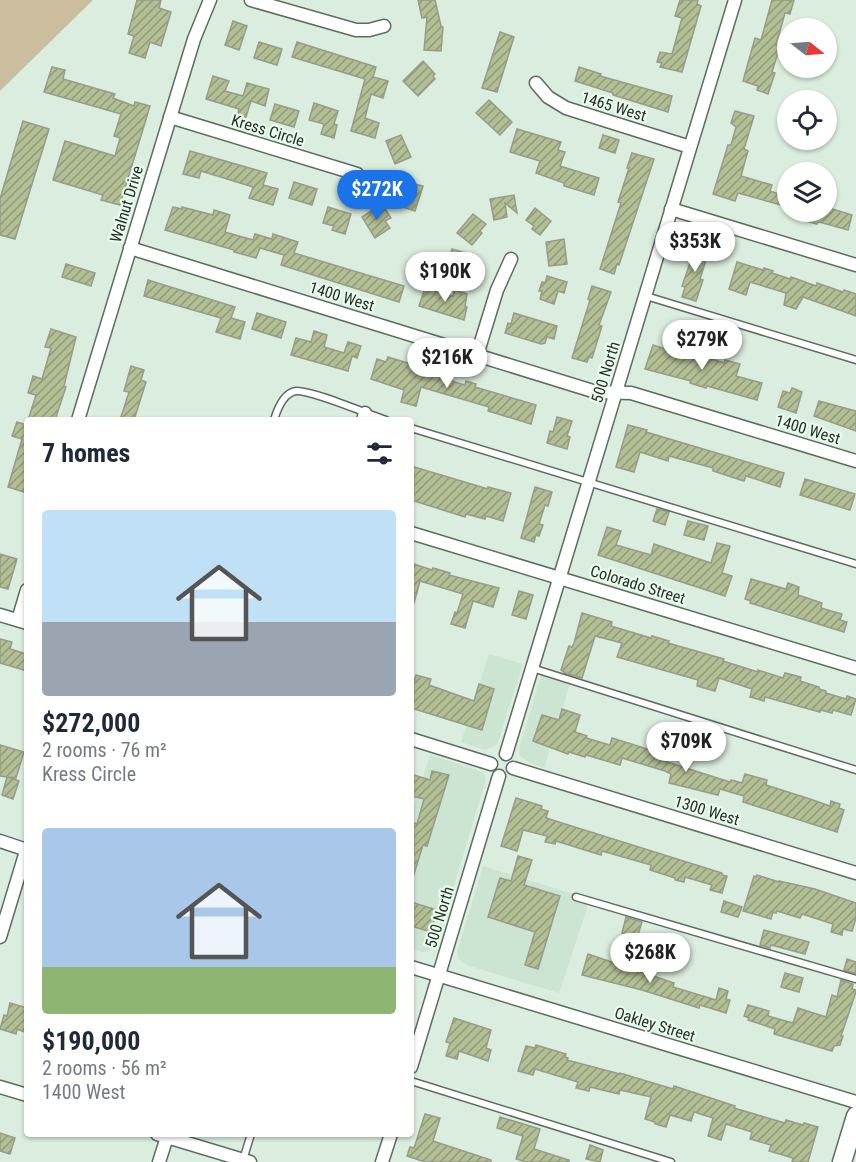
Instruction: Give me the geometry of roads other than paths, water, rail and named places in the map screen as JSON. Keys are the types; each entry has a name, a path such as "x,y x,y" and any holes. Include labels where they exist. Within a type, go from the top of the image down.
{"main road":[{"path":"842,1162 856,1116"}],"street":[{"name":"Walnut Drive","path":"79,417 194,39 210,0"},
{"path":"251,0 356,30 369,30 384,26"},
{"name":"500 North","path":"506,754 735,0"},
{"name":"1465 West","path":"536,83 548,97 566,108 690,147"},
{"name":"Kress Circle","path":"170,117 357,174"},
{"path":"671,209 856,265"},
{"name":"1400 West","path":"130,248 596,392 639,395 856,461"},
{"path":"477,355 497,290 511,259"},
{"name":"Colorado Street","path":"414,533 856,668"},
{"path":"0,615 22,622"},
{"path":"414,740 491,764"},
{"path":"506,754 512,759 513,768 506,775 499,776 493,771 491,764 496,755 506,754"},
{"name":"1300 West","path":"513,768 856,873"},
{"name":"500 North","path":"414,1057 499,776"},
{"path":"0,842 24,848"},
{"path":"0,936 24,859"},
{"name":"Oakley Street","path":"414,968 856,1102"},
{"path":"0,1087 24,1094"},
{"path":"159,1162 162,1137"},
{"path":"165,1137 247,1161"},
{"path":"382,1162 390,1137"}],"lane":[{"path":"645,295 856,360"},
{"path":"275,417 278,407 288,395 295,391 312,394 364,417"},
{"path":"414,429 856,564"},
{"path":"532,669 856,770"},
{"path":"576,897 856,979"},
{"path":"414,1082 671,1162"},
{"path":"247,1161 251,1137"}]}
